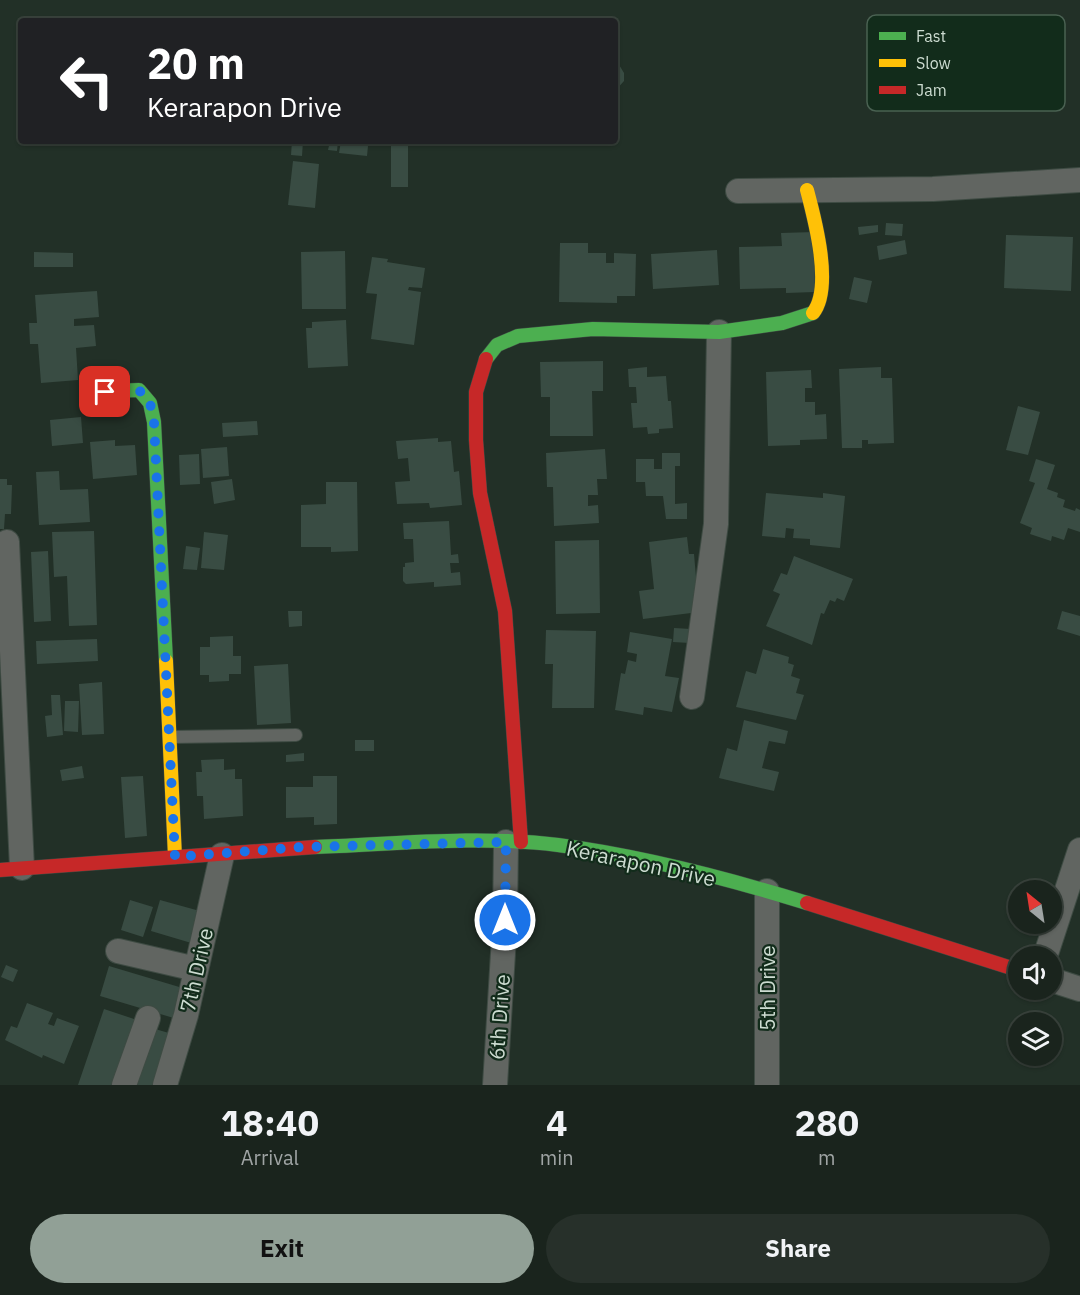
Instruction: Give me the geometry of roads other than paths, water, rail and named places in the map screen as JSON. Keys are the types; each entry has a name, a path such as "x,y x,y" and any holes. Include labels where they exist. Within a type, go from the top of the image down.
{"street":[{"path":"738,191 933,189 1080,180"},
{"path":"514,842 505,611 480,493 478,472 476,392 486,360 497,345 518,336 593,329 719,332 802,318 813,314 818,306 822,286 816,225 807,190"},
{"path":"692,697 716,524 719,332"},
{"path":"88,393 139,390 150,403 154,422 175,857"},
{"path":"7,542 11,869"},
{"name":"Kerarapon Drive","path":"11,869 222,855 280,848 402,843 514,842 618,854 767,891 1008,967"},
{"name":"6th Drive","path":"495,1085 505,920 514,842"},
{"path":"1049,946 1080,850"},
{"name":"7th Drive","path":"165,1085 196,969 222,855"},
{"name":"5th Drive","path":"767,891 767,1085"},
{"path":"118,951 196,969"},
{"path":"1062,983 1080,989"},
{"path":"124,1085 148,1018"}],"lane":[{"path":"169,737 296,735"}]}
